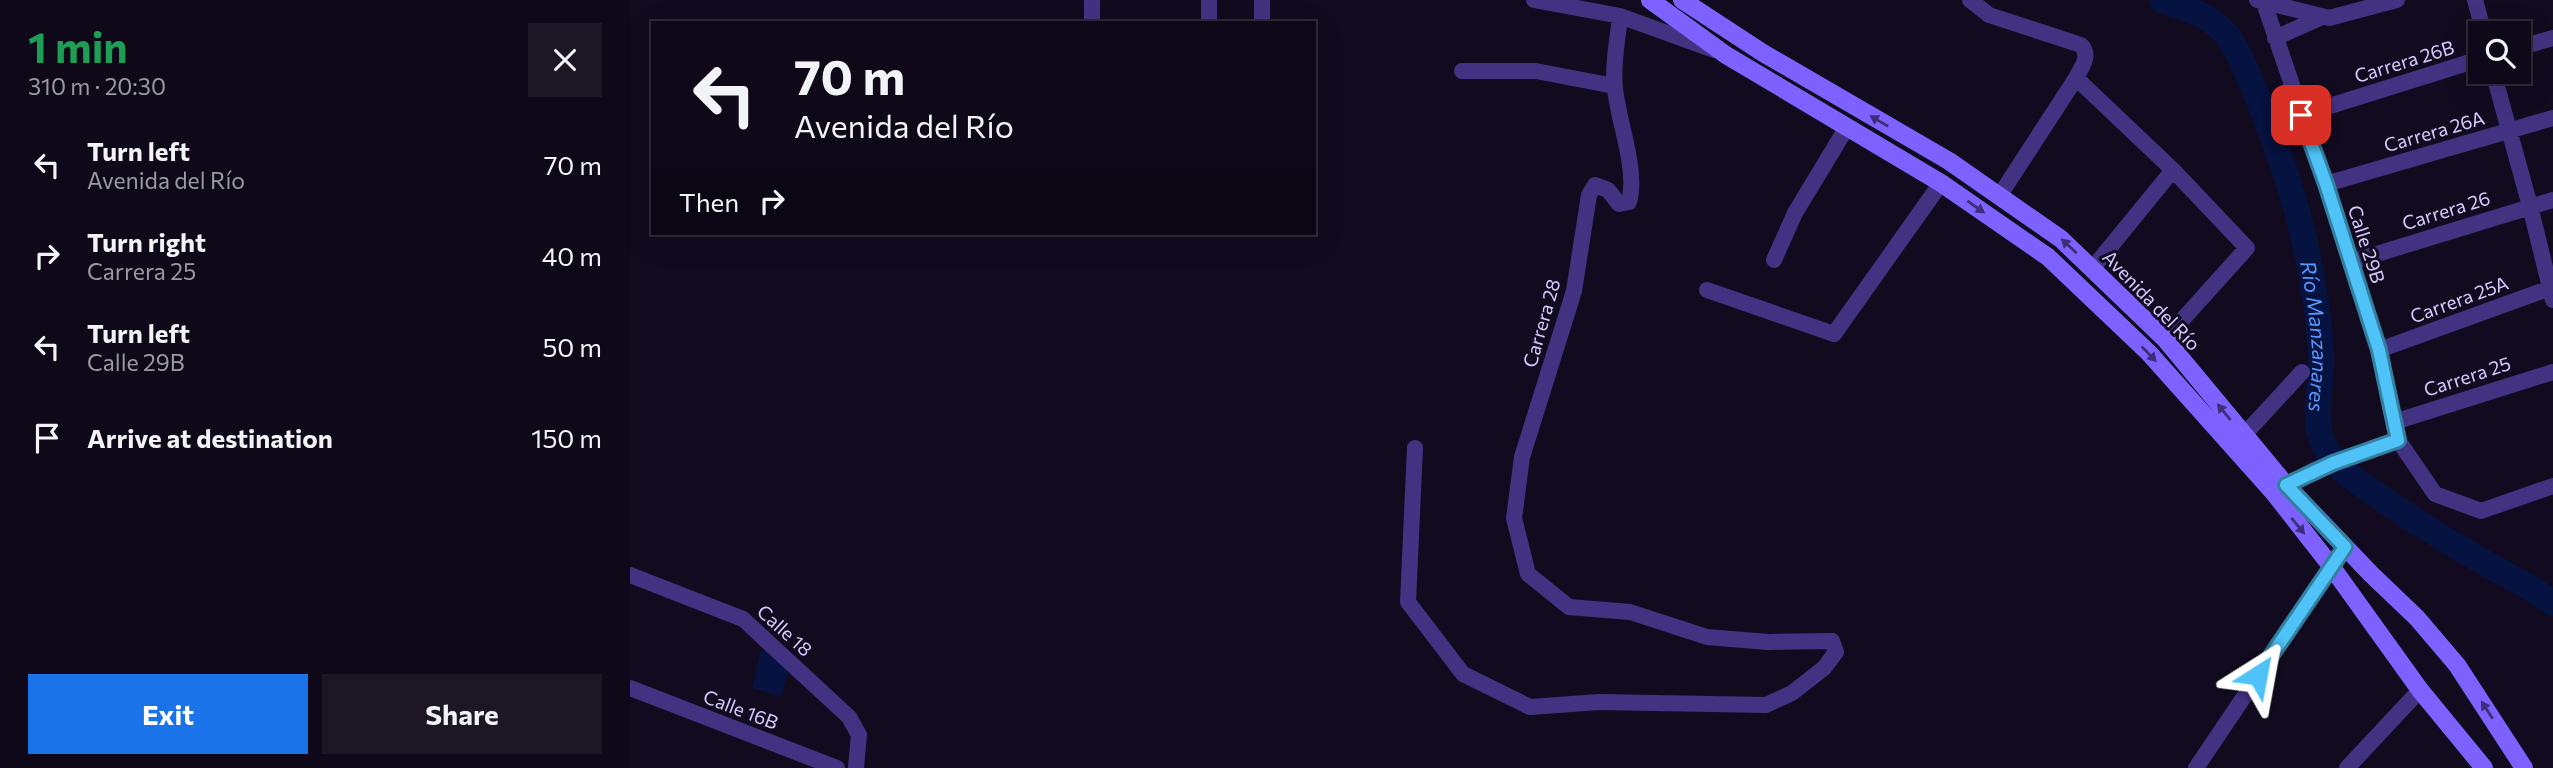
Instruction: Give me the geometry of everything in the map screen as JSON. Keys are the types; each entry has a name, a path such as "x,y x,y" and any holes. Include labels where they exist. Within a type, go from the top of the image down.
{"main road":[{"name":"Avenida del Río","path":"1650,0 1726,55 1941,183 2048,257 2149,353 2280,489 2345,547 2417,618 2457,665 2524,768"},
{"name":"Avenida del Río","path":"1682,0 1782,64 1949,161 2061,239 2165,339 2243,436 2331,566 2420,690 2484,768"},
{"path":"1772,82 1782,64"},
{"path":"1843,124 1847,102"}],"street":[{"path":"1092,0 1092,21"},
{"path":"1209,0 1209,21"},
{"path":"1262,0 1262,21"},
{"path":"1534,0 1620,16 1726,55"},
{"path":"1970,0 1989,15 2081,45 2087,57 2000,195"},
{"path":"2261,1 2320,18 2329,18 2397,0"},
{"path":"2475,0 2481,21"},
{"name":"Calle 29B","path":"2261,1 2326,184 2379,350 2398,440 2435,494 2481,511 2553,486"},
{"path":"1462,71 1536,71 1614,86 1620,16"},
{"path":"2275,38 2320,18"},
{"path":"2531,44 2553,38"},
{"name":"Carrera 26B","path":"2301,115 2468,63"},
{"path":"2076,78 2173,170 2246,248 2165,339"},
{"path":"2496,84 2552,292"},
{"name":"Carrera 28","path":"1415,448 1408,602 1463,674 1530,707 1599,702 1766,705 1792,693 1824,668 1836,652 1832,641 1768,642 1707,637 1630,612 1569,607 1528,574 1514,518 1522,457 1574,291 1589,195 1595,185 1608,190 1619,204 1629,202 1631,193 1625,139 1614,86"},
{"name":"Carrera 26A","path":"2326,184 2553,118"},
{"path":"1774,260 1795,213 1843,124"},
{"path":"2092,269 2173,170"},
{"path":"1706,290 1834,334 1941,183"},
{"name":"Carrera 26","path":"2351,262 2553,200"},
{"name":"Carrera 25A","path":"2379,350 2552,292"},
{"path":"2243,436 2302,372"},
{"name":"Carrera 25","path":"2394,422 2553,372"},
{"path":"2280,489 2314,470 2398,440"},
{"path":"2196,768 2345,547"},
{"name":"Calle 18","path":"630,575 743,619 849,717 859,735 856,768"},
{"name":"Calle 16B","path":"630,688 837,768"},
{"path":"2347,768 2420,690"}],"shaded area":[{"path":"761,650 792,657 781,697 752,688"}],"waterway":[{"name":"Río Manzanares","path":"2162,0 2204,17 2226,34 2244,66 2271,132 2292,193 2313,286 2321,351 2319,429 2329,454 2351,477 2400,511 2553,603"}],"route":[{"path":"2258,675 2345,547 2286,485 2314,470 2398,440 2379,350 2301,115"}]}
